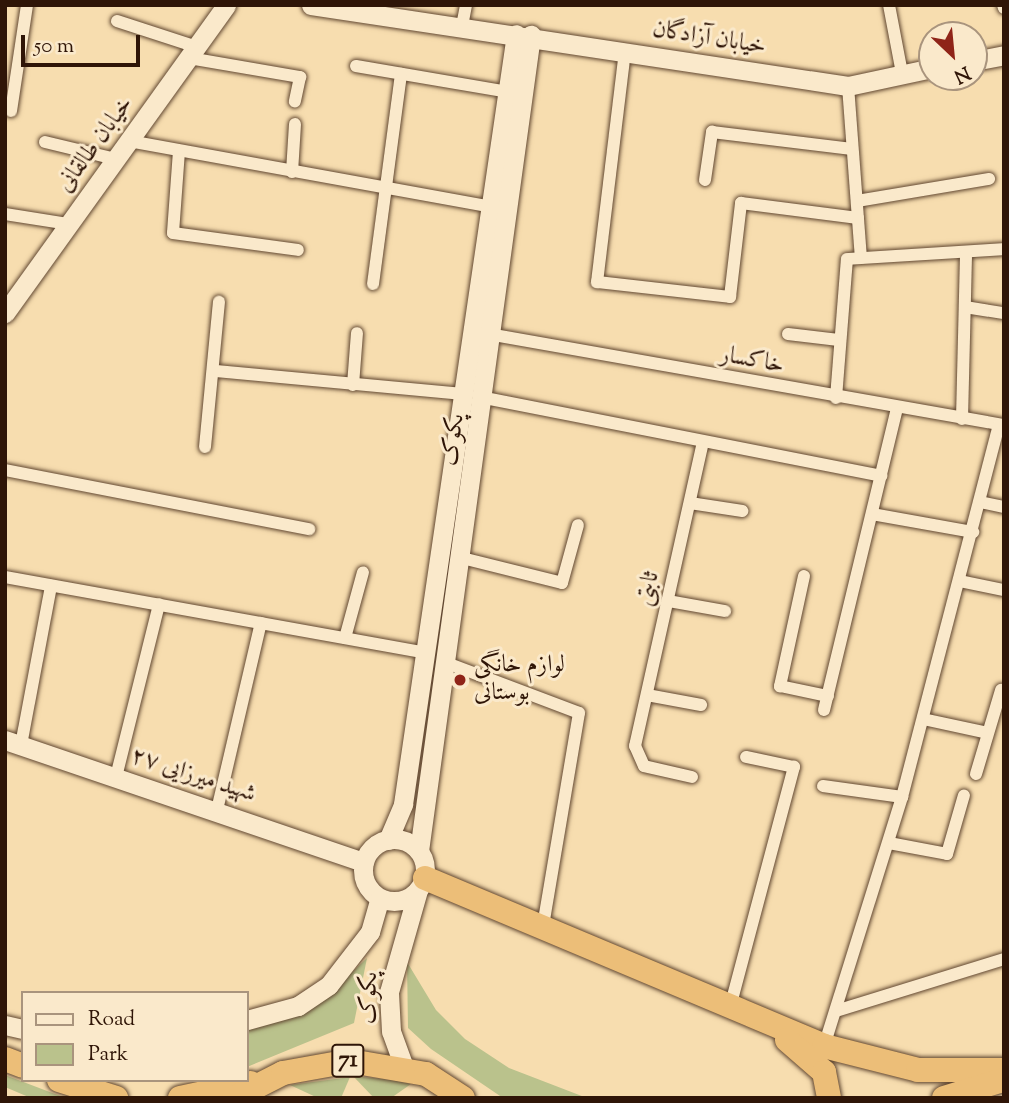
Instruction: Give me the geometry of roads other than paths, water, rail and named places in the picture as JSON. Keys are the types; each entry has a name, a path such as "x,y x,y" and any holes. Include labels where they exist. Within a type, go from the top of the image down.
{"highway":[{"path":"421,884 543,926 729,1011 824,1046 918,1070 1004,1070"},
{"path":"772,1029 824,1072 829,1098"},
{"name":"71","path":"180,1098 257,1081 320,1063 404,1067 464,1097"},
{"path":"944,1098 1004,1079"},
{"name":"71","path":"234,1098 257,1081"},
{"path":"65,1082 116,1098"}],"street":[{"path":"11,111 27,5"},
{"name":"خیابان طالقانی","path":"5,313 226,5"},
{"name":"خیابان آزادگان","path":"311,5 524,34 848,86 918,71"},
{"path":"462,26 466,5"},
{"path":"889,5 902,74"},
{"path":"117,21 193,53 299,76 295,101"},
{"name":"پکوک","path":"388,840 403,804 426,653 466,457 476,396 493,207 508,92 524,34"},
{"name":"پکوک","path":"476,396 494,335 524,34"},
{"path":"625,51 597,282 730,297 741,203 858,218"},
{"path":"356,66 508,92"},
{"path":"373,284 401,74"},
{"path":"848,86 862,258"},
{"path":"292,172 295,124"},
{"path":"705,180 712,132 852,149"},
{"path":"129,141 493,207"},
{"path":"45,142 116,159"},
{"path":"179,151 173,233 298,250"},
{"path":"857,201 989,179"},
{"path":"5,214 69,224"},
{"path":"836,398 847,259 1004,249"},
{"path":"962,419 966,253"},
{"path":"205,447 216,371 219,302"},
{"path":"965,307 1004,313"},
{"path":"353,385 358,333"},
{"path":"788,334 839,340"},
{"name":"خاکسار","path":"494,335 897,409 1001,425"},
{"path":"216,371 476,396 881,476"},
{"path":"824,710 897,409"},
{"path":"824,1046 889,844 1001,425"},
{"name":"ثابتی","path":"692,777 644,766 635,746 704,442"},
{"name":"پکوک","path":"419,851 462,558 466,457"},
{"path":"5,470 309,528"},
{"path":"980,502 1004,507"},
{"path":"690,503 742,511"},
{"path":"872,514 973,532"},
{"path":"462,558 562,583 578,525"},
{"path":"345,638 363,572"},
{"path":"804,576 780,687 828,696"},
{"path":"5,577 426,653"},
{"path":"960,581 1004,590"},
{"path":"13,742 51,586"},
{"path":"668,601 725,611"},
{"path":"116,777 159,604"},
{"path":"217,810 261,623"},
{"path":"447,663 579,713 543,926"},
{"path":"976,774 1001,690"},
{"path":"647,695 701,705"},
{"path":"923,719 988,733"},
{"name":"شهید میرزایی ۲۷","path":"13,742 364,862"},
{"path":"729,1011 794,767 746,757"},
{"path":"823,786 902,797"},
{"path":"889,844 947,854 964,795"},
{"path":"388,840 409,842 419,851 421,884 393,901 380,898 369,888 364,862 388,840"},
{"name":"پکوک","path":"404,1067 391,1031 389,992 421,884"},
{"path":"248,1020 298,1006 329,985 370,932 380,898"},
{"path":"836,1011 1004,959"}],"place":[{"name":"لوازم خانگی بوستانی","path":"460,680"}]}
